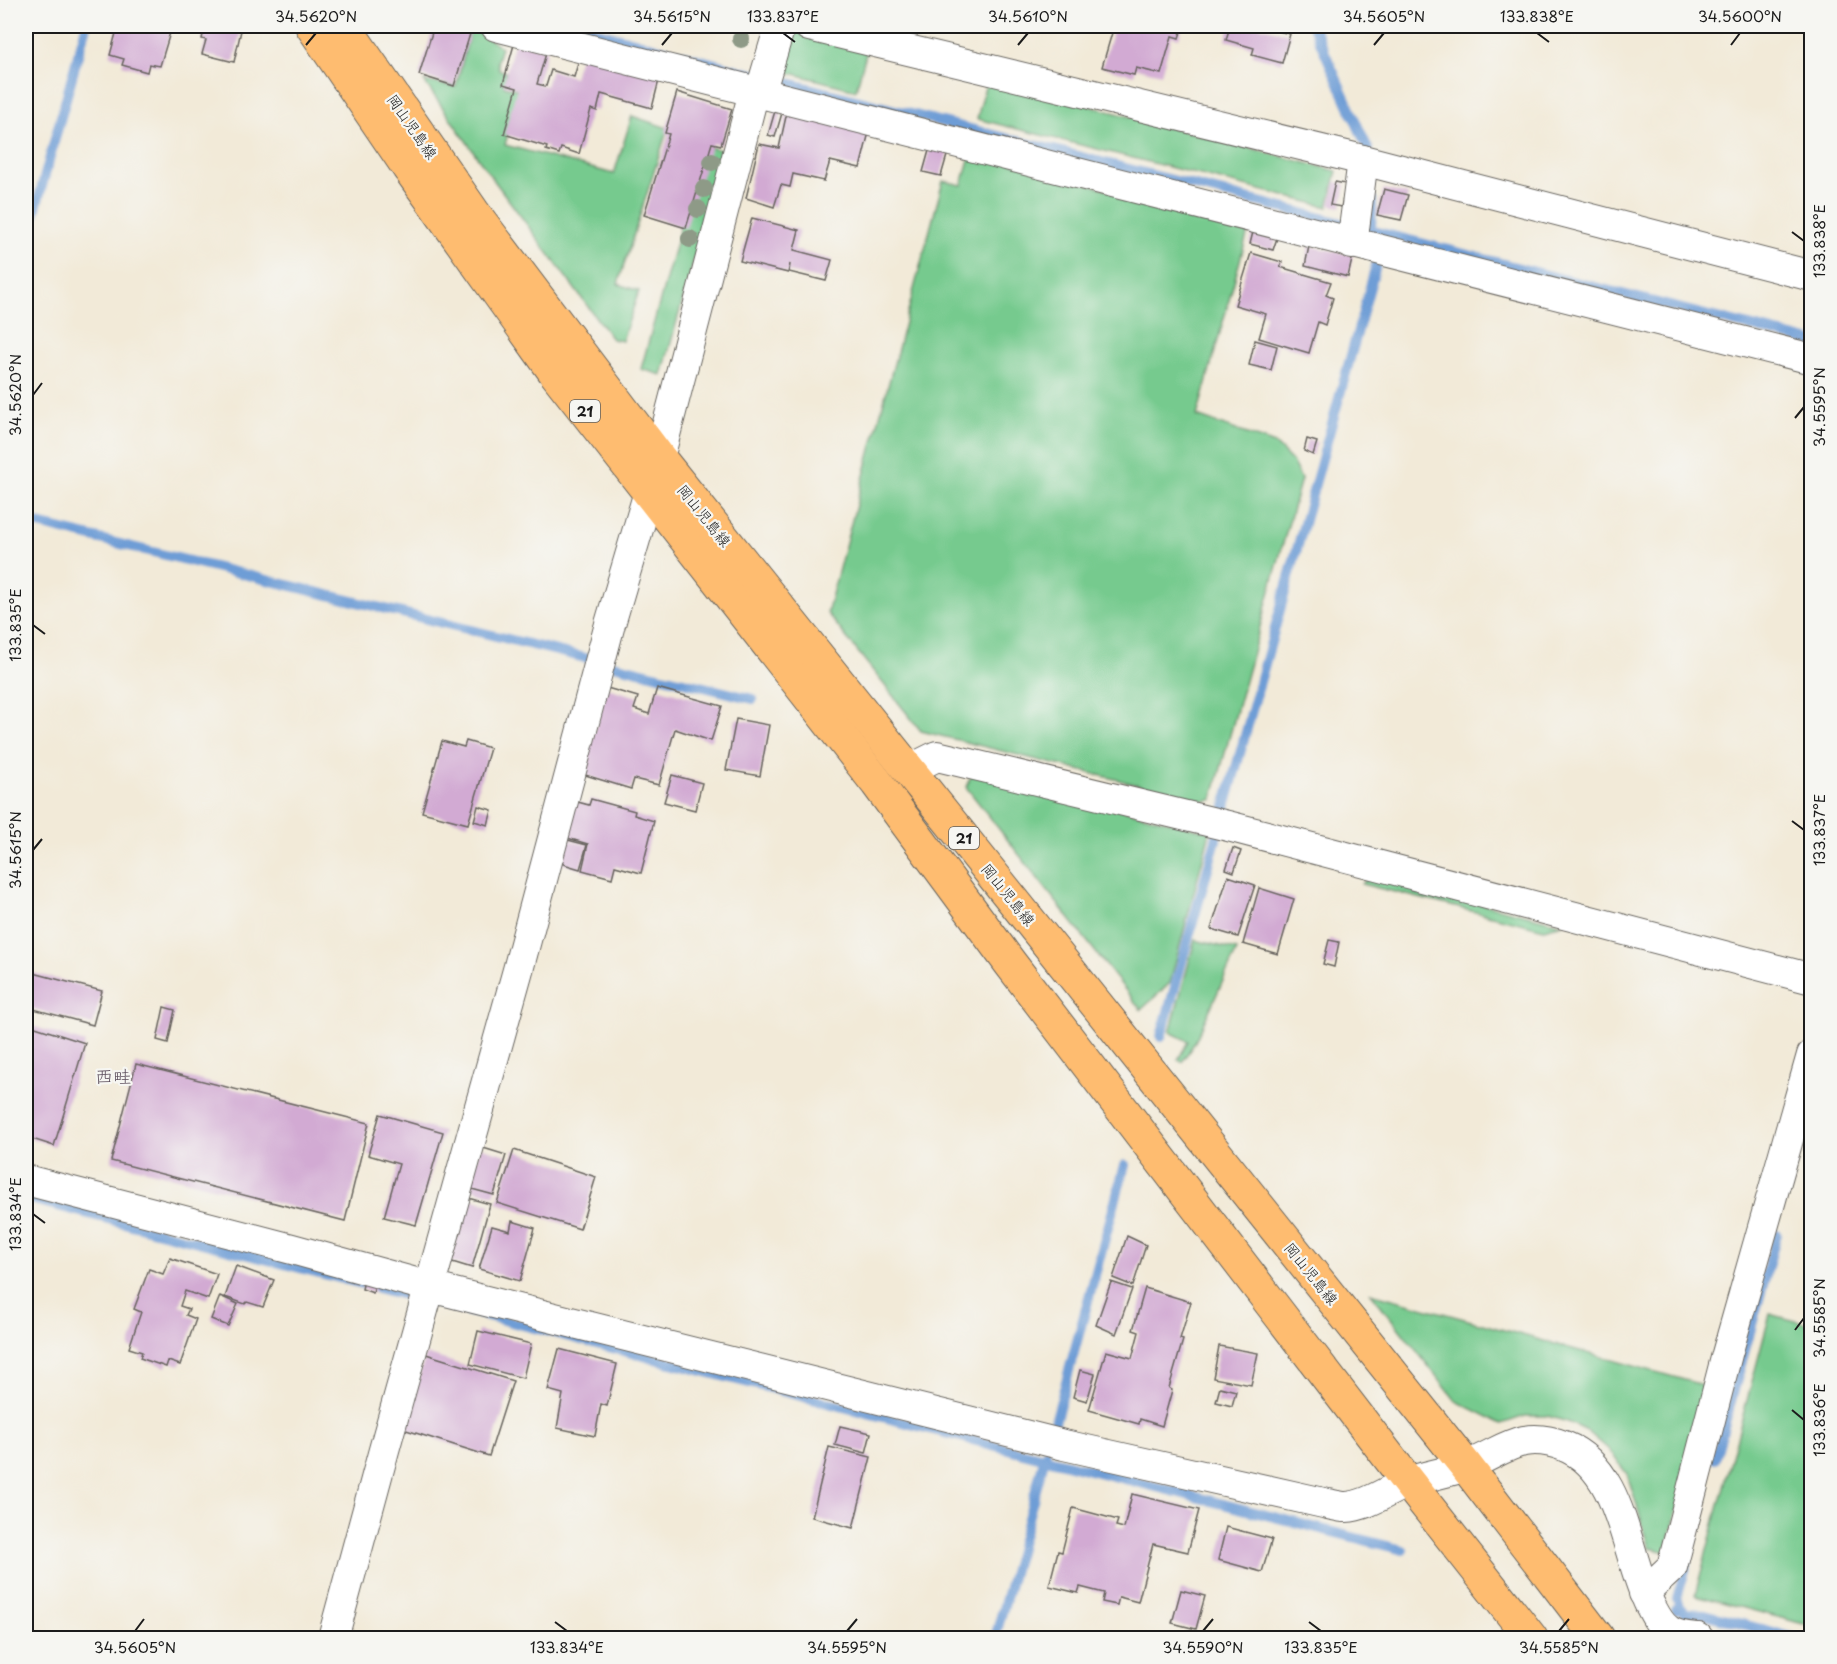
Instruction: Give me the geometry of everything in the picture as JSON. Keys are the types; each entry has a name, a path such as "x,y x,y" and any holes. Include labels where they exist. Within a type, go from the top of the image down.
{"main road":[{"name":"岡山児島線","path":"312,26 408,167 554,371 877,783 1010,963 1408,1482 1531,1638"},
{"name":"岡山児島線","path":"344,26 473,212 659,458 1466,1466 1598,1638"}],"street":[{"path":"496,26 763,82 1364,238 1812,359"},
{"path":"333,1638 601,660 659,458 751,103 763,82 780,26"},
{"path":"809,26 1363,160 1812,276"},
{"path":"1363,160 1364,238"},
{"path":"909,770 937,756 1220,825 1812,979"},
{"path":"1644,1593 1672,1567 1727,1354 1812,1054"},
{"path":"26,1180 304,1252 426,1298 1328,1504 1346,1507 1364,1502 1408,1482 1466,1466 1513,1443 1531,1440 1552,1442 1581,1455 1600,1476 1611,1493 1644,1593 1659,1622 1666,1630 1677,1635 1698,1638"}],"green space":[{"path":"471,28 501,47 497,61 499,69 507,73 504,86 520,90 505,145 614,174 632,116 668,128 618,284 639,291 622,341 612,339 490,175 424,81 456,87"},
{"path":"786,29 867,50 856,90 775,69"},
{"path":"987,79 1337,171 1328,207 977,119"},
{"path":"703,145 724,151 662,375 641,369"},
{"path":"971,152 1249,228 1197,416 1275,444 1292,461 1301,479 1212,800 1203,801 921,731 827,613 943,181 962,185"},
{"path":"973,772 1210,832 1170,983 1141,1010 966,787"},
{"path":"1369,876 1563,924 1544,929 1362,884"},
{"path":"1195,940 1237,950 1195,1042 1182,1062 1178,1060 1188,1041 1170,1032"},
{"path":"1371,1293 1710,1387 1666,1552 1650,1548 1627,1474 1608,1449 1587,1431 1568,1422 1547,1416 1525,1416 1502,1424 1456,1401"},
{"path":"1770,1314 1811,1325 1811,1626 1695,1595"}],"building":[{"path":"118,26 172,26 160,66 149,64 147,72 122,65 124,59 110,55"},
{"path":"205,26 242,26 234,62 202,54 206,40 202,39"},
{"path":"434,26 464,26 463,32 470,34 454,86 419,75"},
{"path":"1114,26 1183,26 1179,38 1172,36 1161,74 1136,68 1134,75 1102,67"},
{"path":"1230,26 1258,26 1290,34 1282,63 1252,55 1254,48 1226,40"},
{"path":"515,41 547,50 537,84 546,86 551,70 574,77 582,50 661,72 652,108 601,94 597,111 591,109 579,154 561,148 559,154 546,150 547,147 504,134 517,88 503,84"},
{"path":"677,92 732,109 721,145 712,143 686,228 644,215 669,134 665,133"},
{"path":"775,111 782,113 775,137 768,135"},
{"path":"787,112 869,132 860,168 830,161 824,181 793,174 790,187 781,185 774,207 746,198 759,144 779,148"},
{"path":"930,147 948,152 941,176 923,172"},
{"path":"1335,182 1346,184 1341,207 1330,205"},
{"path":"1384,189 1408,195 1401,220 1377,215"},
{"path":"752,218 799,230 794,250 832,260 826,281 789,272 790,264 788,273 740,261"},
{"path":"1253,232 1277,238 1273,250 1250,244"},
{"path":"1309,246 1353,255 1348,277 1305,266"},
{"path":"1251,253 1282,262 1280,267 1331,282 1326,295 1333,298 1325,325 1318,322 1309,353 1259,338 1266,314 1235,305"},
{"path":"1255,340 1277,346 1271,370 1249,365"},
{"path":"1307,439 1317,442 1313,455 1304,451"},
{"path":"607,688 638,697 634,709 649,714 657,688 722,706 711,741 675,729 659,785 634,779 631,789 582,774"},
{"path":"736,719 769,725 760,776 726,770"},
{"path":"442,741 464,747 466,741 490,748 468,824 422,812"},
{"path":"672,775 702,783 695,810 664,802"},
{"path":"591,799 635,811 634,815 654,821 641,873 615,866 612,878 582,870 588,844 564,837 574,801 589,805"},
{"path":"478,806 492,810 488,825 474,821"},
{"path":"564,839 587,845 580,869 557,862"},
{"path":"1233,848 1241,851 1234,872 1226,869"},
{"path":"1228,876 1255,885 1238,937 1211,929"},
{"path":"1259,888 1294,899 1278,954 1243,944"},
{"path":"1329,940 1339,942 1334,967 1323,964"},
{"path":"26,971 102,991 93,1025 26,1007"},
{"path":"164,1007 175,1010 168,1043 157,1040"},
{"path":"26,1024 85,1043 54,1146 26,1137"},
{"path":"136,1064 369,1123 345,1221 111,1161"},
{"path":"380,1114 443,1132 416,1225 384,1217 399,1164 368,1155"},
{"path":"480,1147 506,1155 494,1195 468,1188"},
{"path":"514,1150 596,1177 580,1229 497,1203"},
{"path":"468,1198 490,1204 472,1268 449,1261"},
{"path":"512,1221 535,1228 520,1281 479,1269 492,1226 510,1231"},
{"path":"1127,1236 1146,1245 1133,1286 1113,1278"},
{"path":"170,1258 217,1274 208,1299 185,1291 180,1306 189,1309 186,1315 196,1319 180,1365 168,1361 166,1367 140,1358 142,1352 129,1348 141,1312 134,1309 149,1269 163,1274"},
{"path":"236,1266 274,1280 263,1307 225,1297"},
{"path":"364,1280 376,1283 373,1293 362,1289"},
{"path":"1111,1282 1132,1289 1116,1334 1096,1325"},
{"path":"1145,1288 1191,1302 1180,1339 1183,1340 1169,1388 1172,1390 1162,1426 1140,1419 1139,1424 1089,1410 1106,1351 1132,1358 1139,1332 1133,1330"},
{"path":"220,1296 238,1304 228,1326 211,1319"},
{"path":"478,1331 531,1344 523,1378 470,1364"},
{"path":"1219,1346 1258,1353 1251,1385 1213,1378"},
{"path":"559,1349 617,1364 607,1406 601,1404 595,1436 557,1428 563,1394 548,1390"},
{"path":"426,1354 513,1381 489,1456 403,1429"},
{"path":"1080,1370 1095,1374 1087,1401 1073,1397"},
{"path":"1220,1387 1236,1391 1232,1406 1216,1402"},
{"path":"840,1426 871,1433 866,1453 835,1445"},
{"path":"829,1447 871,1457 853,1528 812,1517"},
{"path":"1132,1494 1199,1510 1188,1552 1153,1544 1138,1602 1119,1597 1117,1605 1102,1602 1104,1593 1080,1587 1078,1593 1049,1586 1058,1551 1062,1552 1073,1508 1118,1520 1116,1526 1124,1528"},
{"path":"1226,1527 1272,1539 1262,1572 1218,1560"},
{"path":"1181,1590 1205,1596 1196,1629 1172,1623"}],"waterway":[{"path":"26,244 86,26"},
{"path":"575,26 749,73 1812,342"},
{"path":"1313,26 1368,149"},
{"path":"1371,230 1372,199"},
{"path":"1161,1037 1380,251"},
{"path":"26,521 753,699"},
{"path":"1055,1422 1125,1165"},
{"path":"26,1198 1403,1550"},
{"path":"1715,1459 1777,1234"},
{"path":"995,1638 1046,1453"},
{"path":"1680,1607 1677,1598 1687,1563"},
{"path":"1676,1609 1680,1607 1686,1613 1705,1614 1795,1638"},
{"path":"26,1634 46,1638"}],"district":[{"name":"西畦","path":"113,1075"}]}
